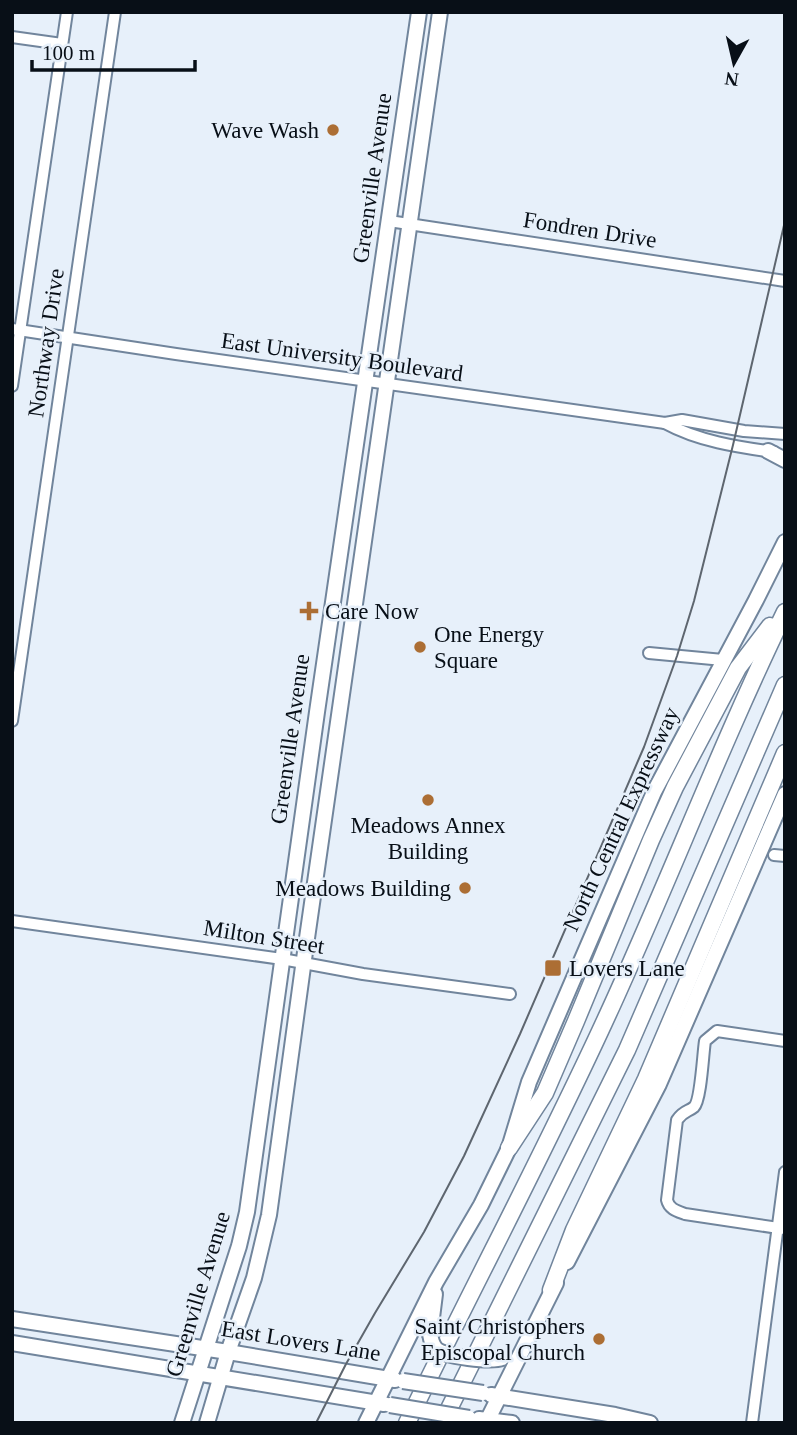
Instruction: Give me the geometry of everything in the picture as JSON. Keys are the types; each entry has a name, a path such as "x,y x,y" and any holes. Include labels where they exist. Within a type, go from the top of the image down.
{"highway":[{"path":"509,1148 545,1093 675,787 738,668 785,606"},
{"path":"407,1423 574,1088 640,945 731,729 785,612"},
{"path":"442,1423 627,1050 785,685"},
{"path":"551,1290 574,1230 646,1079 785,753"}],"main road":[{"name":"Greenville Avenue","path":"182,1423 239,1246 247,1212 419,12"},
{"name":"Greenville Avenue","path":"207,1423 254,1278 269,1215 440,12"},
{"path":"768,451 785,460"},
{"name":"North Central Expressway","path":"366,1423 382,1404 388,1379 436,1282 481,1205 509,1148 529,1082 654,792 785,542"},
{"path":"334,596 356,600"},
{"path":"317,712 340,715"},
{"path":"487,1421 551,1290 580,1240 659,1084 785,794"},
{"path":"436,1282 430,1334 433,1346 442,1353 492,1360 502,1358 525,1344"},
{"name":"East Lovers Lane","path":"12,1319 499,1396"},
{"path":"12,1343 512,1423"},
{"path":"499,1396 650,1423"}],"street":[{"path":"12,386 16,330 67,12"},
{"name":"Northway Drive","path":"12,721 115,12"},
{"path":"12,37 62,44"},
{"name":"Fondren Drive","path":"389,221 785,281"},
{"name":"East University Boulevard","path":"16,330 665,423 682,420 744,431 785,434"},
{"name":"East University Boulevard","path":"665,423 681,431 733,445 785,453"},
{"path":"649,653 723,660"},
{"name":"Milton Street","path":"12,921 510,994"},
{"path":"781,1229 685,1214 668,1205 667,1195 677,1120 682,1112 694,1107 698,1099 705,1041 717,1031 785,1041"},
{"path":"752,1423 781,1229 785,1172"}],"tram line":[{"path":"316,1423 346,1364 424,1232 464,1156 520,1034 644,747 694,601 785,221"}],"place":[{"name":"Wave Wash","path":"333,130"},
{"name":"Care Now","path":"309,611"},
{"name":"One Energy Square","path":"420,647"},
{"name":"Meadows Annex Building","path":"428,800"},
{"name":"Meadows Building","path":"465,888"},
{"name":"Lovers Lane","path":"553,968"},
{"name":"Saint Christophers Episcopal Church","path":"599,1339"}]}
